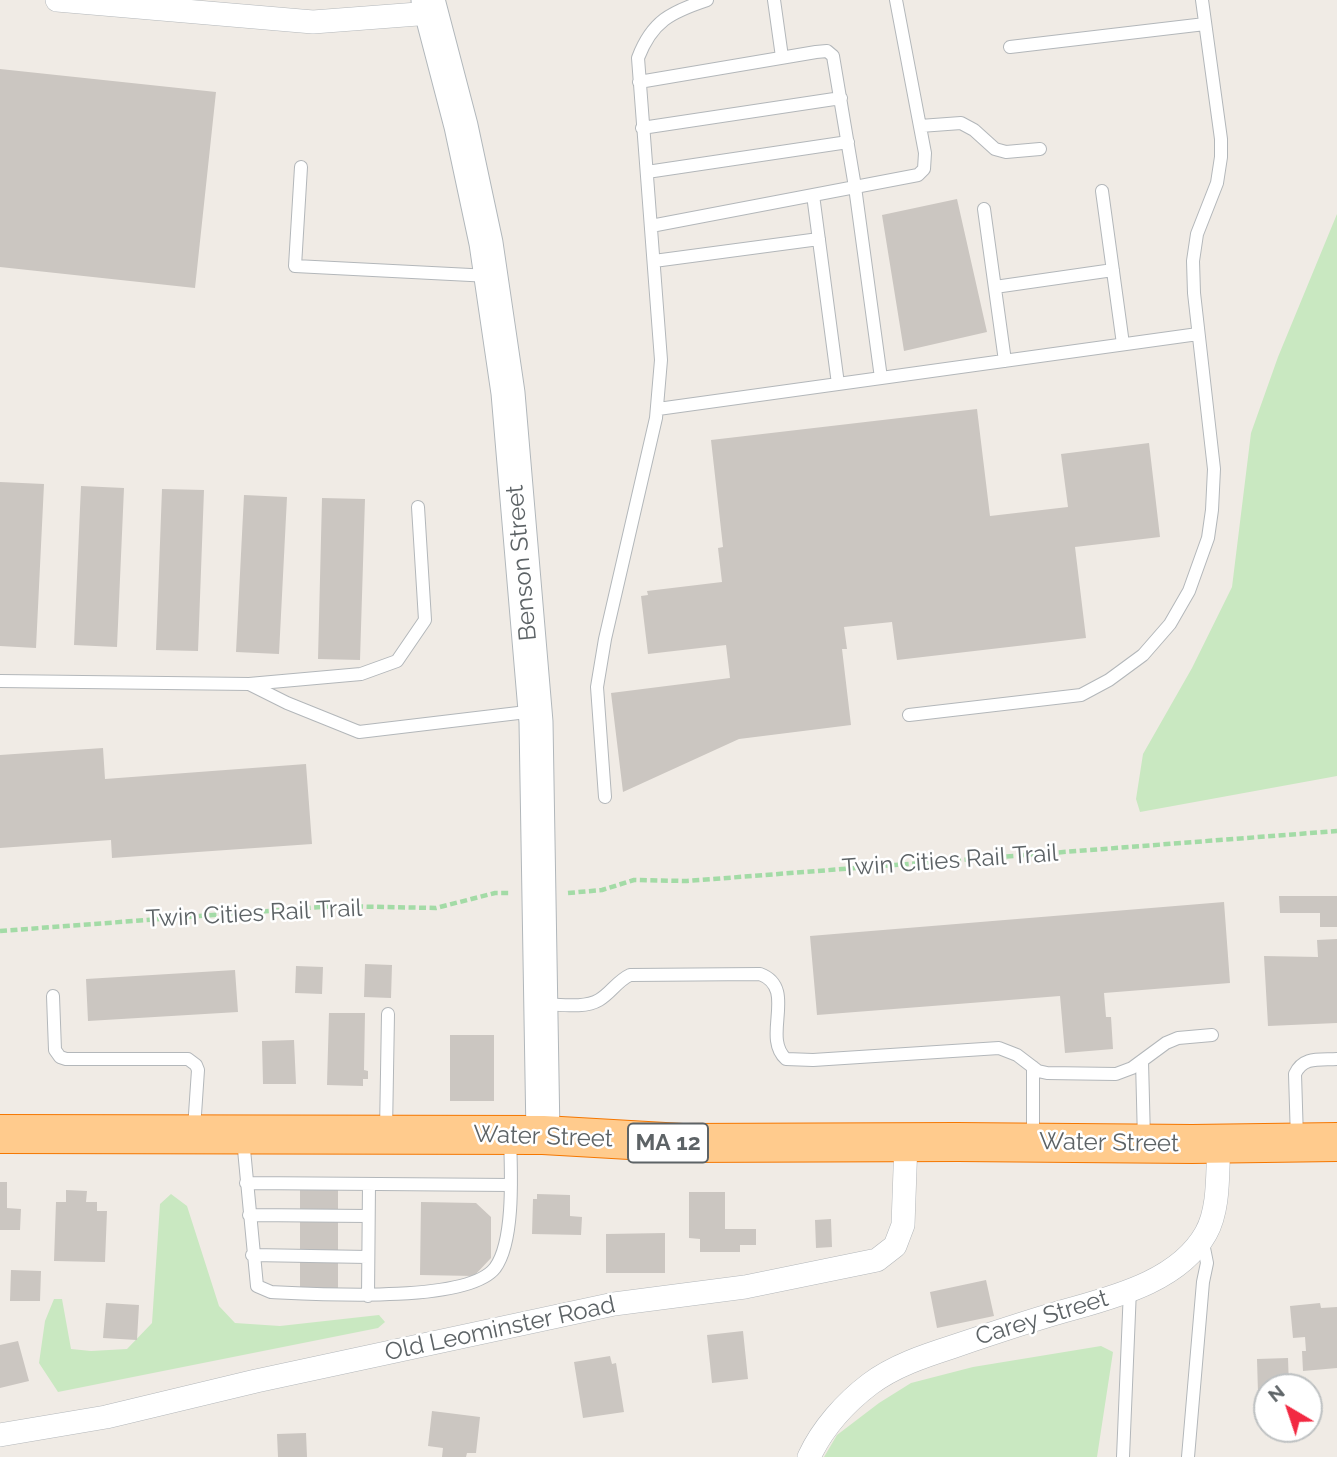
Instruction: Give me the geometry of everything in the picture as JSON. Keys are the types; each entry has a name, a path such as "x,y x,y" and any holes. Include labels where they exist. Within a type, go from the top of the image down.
{"highway":[{"name":"Water Street","path":"0,1134 527,1135 682,1143 1337,1142"}],"main road":[{"name":"Benson Street","path":"430,7 461,126 486,243 508,393 535,710 541,1004 527,1135"}],"street":[{"path":"57,0 117,3 313,22 430,7"},
{"name":"Old Leominster Road","path":"0,1435 106,1417 614,1304 745,1287 877,1260 895,1246 903,1225 906,1142"},
{"name":"Carey Street","path":"809,1457 836,1414 871,1383 910,1361 1130,1289 1173,1268 1193,1252 1207,1231 1216,1198 1219,1144"}],"lane":[{"path":"605,797 597,687 657,409 661,360 638,58 646,38 677,10 707,0"},
{"path":"774,0 782,57"},
{"path":"651,226 918,174 924,169 925,153 896,0"},
{"path":"909,715 1081,695 1109,680 1143,655 1170,624 1189,591 1208,538 1214,469 1194,293 1194,261 1198,233 1217,183 1221,157 1221,139 1202,0"},
{"path":"1010,47 1205,24"},
{"path":"639,82 782,57 827,51 833,56 855,187 881,378"},
{"path":"642,128 841,98"},
{"path":"920,127 961,123 974,130 995,149 1006,152 1040,149"},
{"path":"647,172 848,142"},
{"path":"301,167 295,266 491,276"},
{"path":"1102,191 1123,344"},
{"path":"813,195 838,384"},
{"path":"984,209 1005,361"},
{"path":"654,261 819,239"},
{"path":"995,287 1113,270"},
{"path":"657,409 1198,334"},
{"path":"0,681 249,684 361,674 397,661 425,621 418,508"},
{"path":"249,684 287,703 359,732 535,710"},
{"path":"541,1004 592,1003 608,993 621,979 630,975 760,974 772,981 778,990 777,1046 786,1059 813,1060 999,1048 1017,1055 1038,1071 1059,1075 1124,1073 1166,1043 1178,1038 1212,1035"},
{"path":"53,996 55,1050 60,1057 193,1061 198,1070 194,1135"},
{"path":"386,1135 388,1014"},
{"path":"1297,1143 1295,1074 1299,1065 1304,1061 1337,1059"},
{"path":"1142,1061 1144,1144"},
{"path":"1032,1067 1033,1143"},
{"path":"242,1135 254,1280 260,1289 271,1292 368,1296 405,1294 471,1284 489,1275 503,1251 512,1197 511,1185 527,1135"},
{"path":"246,1183 511,1185"},
{"path":"368,1296 369,1184"},
{"path":"249,1215 368,1216"},
{"path":"1188,1457 1203,1282 1207,1263 1202,1238"},
{"path":"252,1255 368,1257"},
{"path":"1123,1457 1130,1289"}],"path":[{"name":"Twin Cities Rail Trail","path":"565,893 602,890 634,880 687,881 1337,831"},
{"name":"Twin Cities Rail Trail","path":"0,931 334,906 436,908 495,893 507,893"}],"green space":[{"path":"1337,214 1337,776 1140,812 1136,799 1143,754 1192,668 1232,587 1251,433 1278,357"},
{"path":"171,1194 187,1206 219,1306 235,1323 280,1326 379,1315 385,1322 378,1328 58,1392 39,1363 45,1321 54,1299 62,1299 71,1349 127,1349 152,1323 160,1204"},
{"path":"1101,1346 1113,1352 1097,1457 824,1457 837,1435 911,1383 973,1367"}],"building":[{"path":"0,69 216,92 195,288 0,267"},
{"path":"957,199 987,332 904,351 882,215"},
{"path":"977,409 990,516 1068,507 1061,454 1149,443 1160,537 1075,547 1086,638 897,660 892,622 844,627 847,649 842,649 851,725 739,739 623,792 611,693 730,678 726,645 648,654 641,596 648,595 647,591 722,582 718,548 723,547 711,440"},
{"path":"0,482 44,484 36,648 0,646"},
{"path":"81,486 124,488 117,647 74,645"},
{"path":"162,489 204,490 198,651 156,650"},
{"path":"244,495 287,497 279,654 236,652"},
{"path":"322,498 365,499 360,660 318,659"},
{"path":"103,748 105,779 306,764 312,844 112,858 111,840 0,848 0,755"},
{"path":"1279,896 1337,896 1337,927 1320,927 1320,913 1280,913"},
{"path":"1224,902 1230,983 1104,993 1106,1017 1111,1017 1113,1049 1065,1053 1060,996 817,1015 810,936"},
{"path":"1337,939 1337,1023 1268,1026 1264,956 1318,957 1317,940"},
{"path":"365,964 392,965 391,998 364,997"},
{"path":"296,966 323,967 322,994 295,993"},
{"path":"235,970 238,1012 88,1021 86,979"},
{"path":"329,1013 365,1013 364,1070 368,1071 368,1079 363,1079 363,1086 327,1085"},
{"path":"450,1035 494,1035 494,1101 450,1101"},
{"path":"294,1040 296,1084 263,1084 262,1041"},
{"path":"300,1178 338,1179 338,1288 300,1288"},
{"path":"0,1182 7,1182 7,1208 21,1209 20,1230 0,1230"},
{"path":"66,1190 87,1191 86,1202 97,1202 97,1211 107,1211 105,1262 54,1261 56,1202 66,1202"},
{"path":"689,1192 725,1192 725,1229 756,1229 756,1245 740,1245 740,1252 700,1252 700,1239 689,1238"},
{"path":"537,1194 570,1195 570,1216 582,1217 581,1235 532,1234 533,1199 537,1199"},
{"path":"421,1202 476,1203 491,1217 491,1258 474,1276 420,1275"},
{"path":"831,1219 832,1247 816,1248 815,1220"},
{"path":"665,1233 665,1273 606,1273 606,1234"},
{"path":"11,1270 41,1271 40,1301 10,1301"},
{"path":"986,1280 994,1316 937,1328 930,1292"},
{"path":"106,1303 139,1305 137,1340 103,1338"},
{"path":"1320,1303 1321,1308 1337,1307 1337,1368 1303,1371 1302,1351 1306,1351 1305,1337 1293,1338 1290,1306"},
{"path":"743,1331 748,1379 712,1383 707,1335"},
{"path":"18,1341 29,1381 0,1388 0,1345"},
{"path":"610,1356 612,1364 616,1363 624,1412 583,1418 574,1362"},
{"path":"1288,1358 1289,1373 1257,1373 1257,1359"},
{"path":"432,1411 480,1417 476,1453 467,1453 466,1457 442,1457 443,1448 428,1446"},
{"path":"306,1433 307,1457 278,1457 277,1434"}]}
